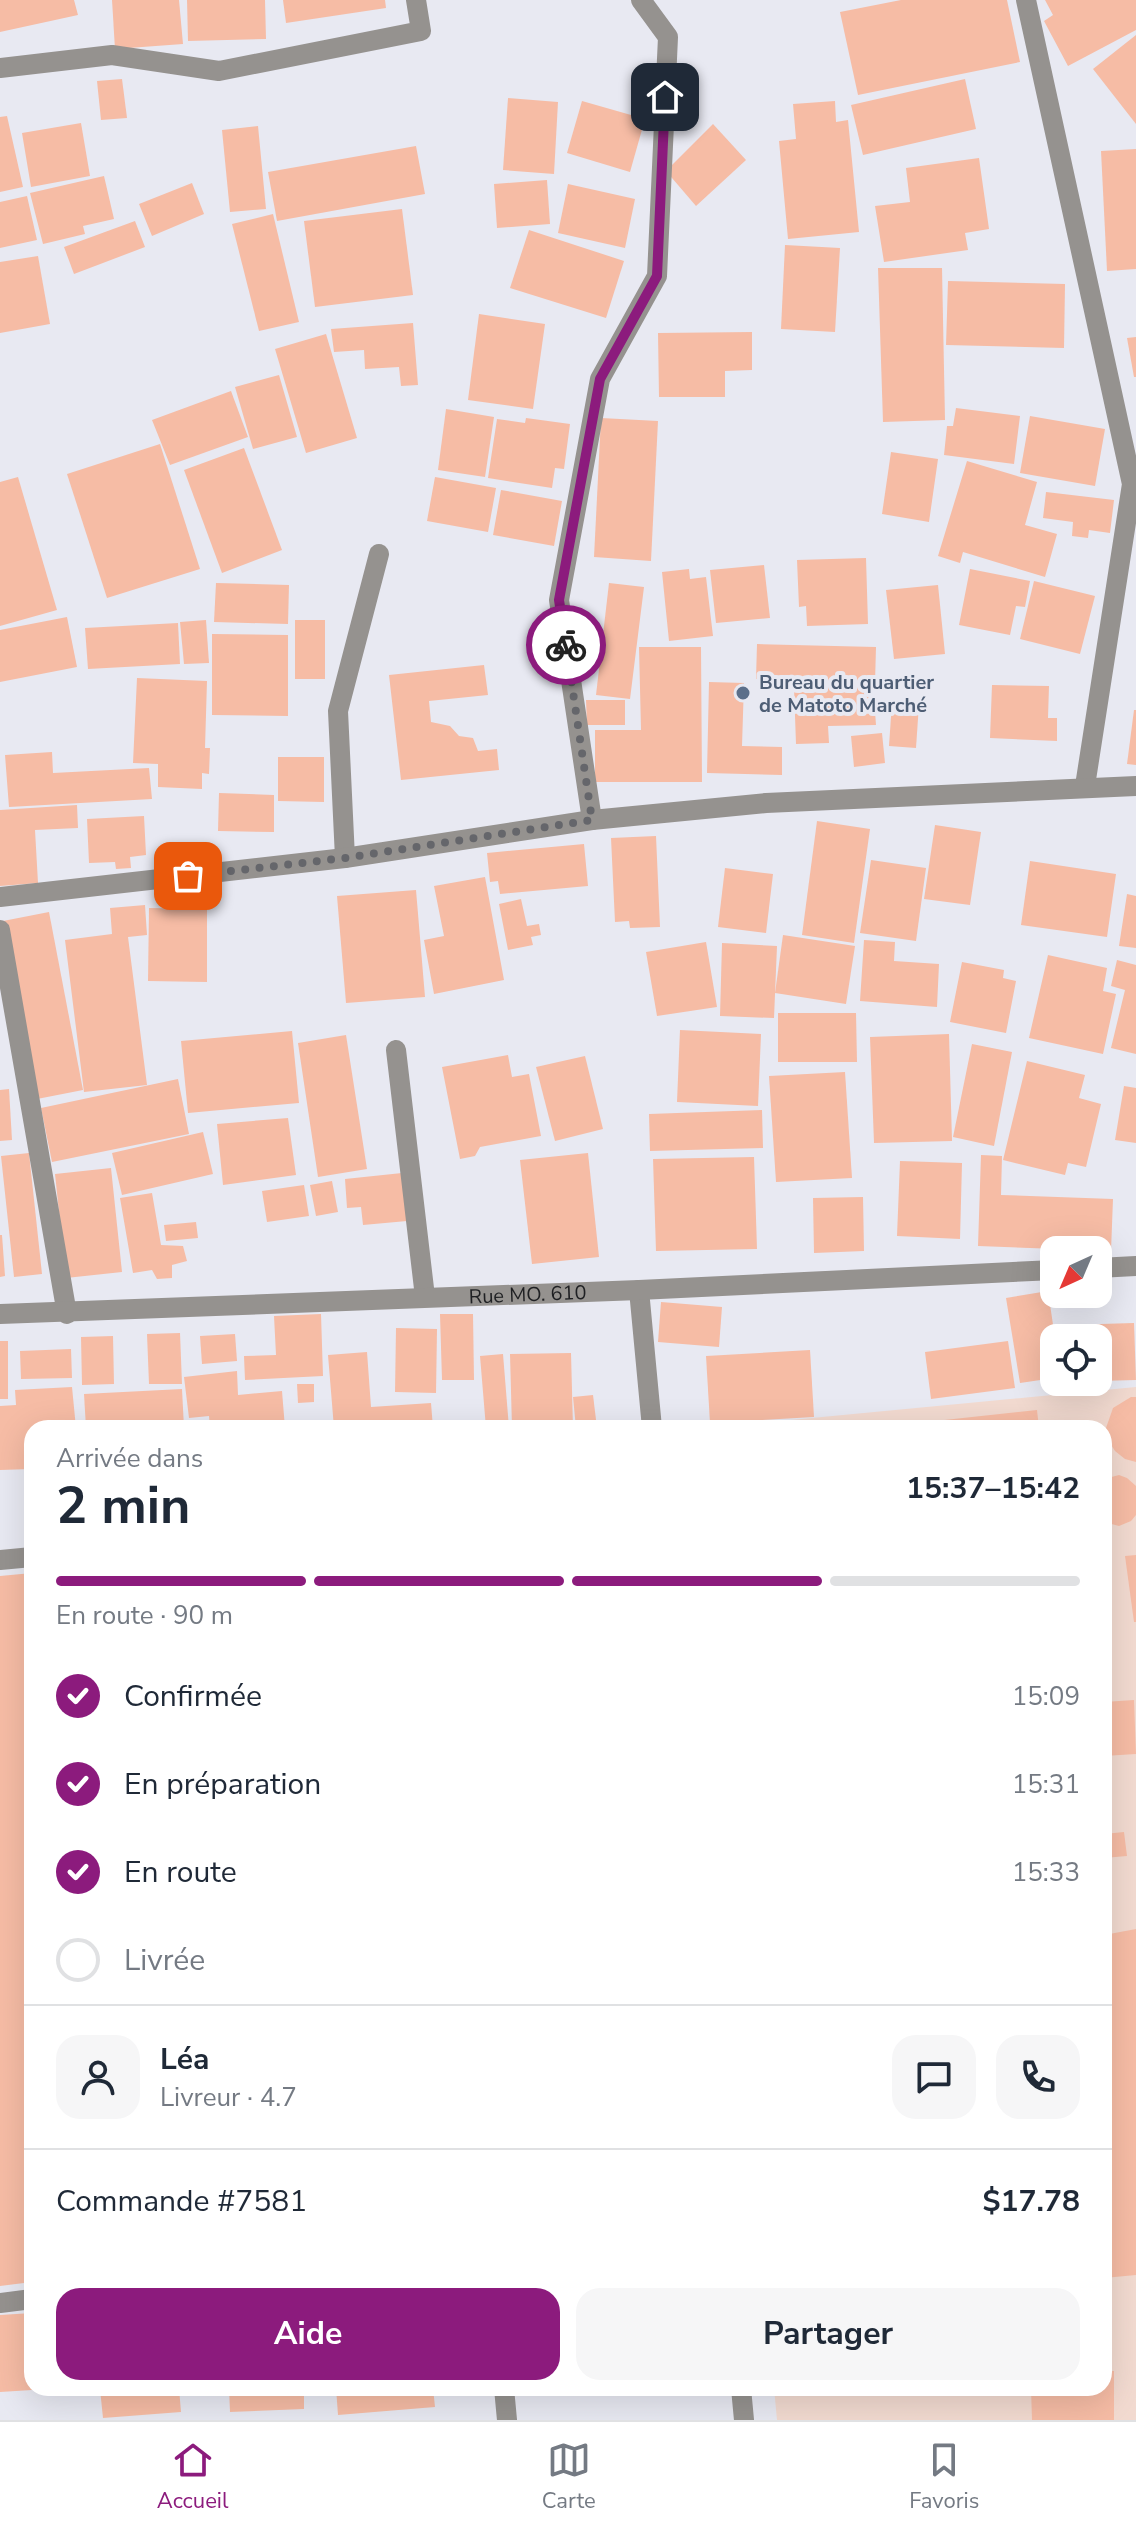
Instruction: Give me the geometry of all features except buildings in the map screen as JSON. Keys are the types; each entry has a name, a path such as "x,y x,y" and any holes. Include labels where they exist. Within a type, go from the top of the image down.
{"street":[{"path":"0,68 112,55 219,71 421,31 416,0"},
{"path":"592,820 559,600 600,379 657,276 668,37 641,0"},
{"path":"1026,0 1132,484 1085,786"},
{"path":"345,858 338,711 379,554"},
{"path":"0,897 345,858 592,820 766,803 1136,786"},
{"path":"0,930 67,1314"},
{"path":"396,1050 425,1297"},
{"path":"1112,1267 1136,1266"},
{"name":"Rue MO. 610","path":"0,1314 67,1314 1040,1271"},
{"path":"639,1290 651,1420"},
{"path":"0,1560 24,1558"},
{"path":"0,2303 24,2300"},
{"path":"505,2396 507,2420"},
{"path":"742,2396 744,2420"}],"shaded area":[{"path":"1136,1387 1136,2420 777,2420 775,2396 1112,2396 1112,1420 791,1420 1042,1396 1112,1396 1112,1389"}],"way so far":[{"path":"188,876 345,858 592,820 566,645"}],"place":[{"name":"Bureau du quartier de Matoto Marché","path":"743,693"}],"route":[{"path":"566,645 559,600 600,379 657,276 665,97"}]}
